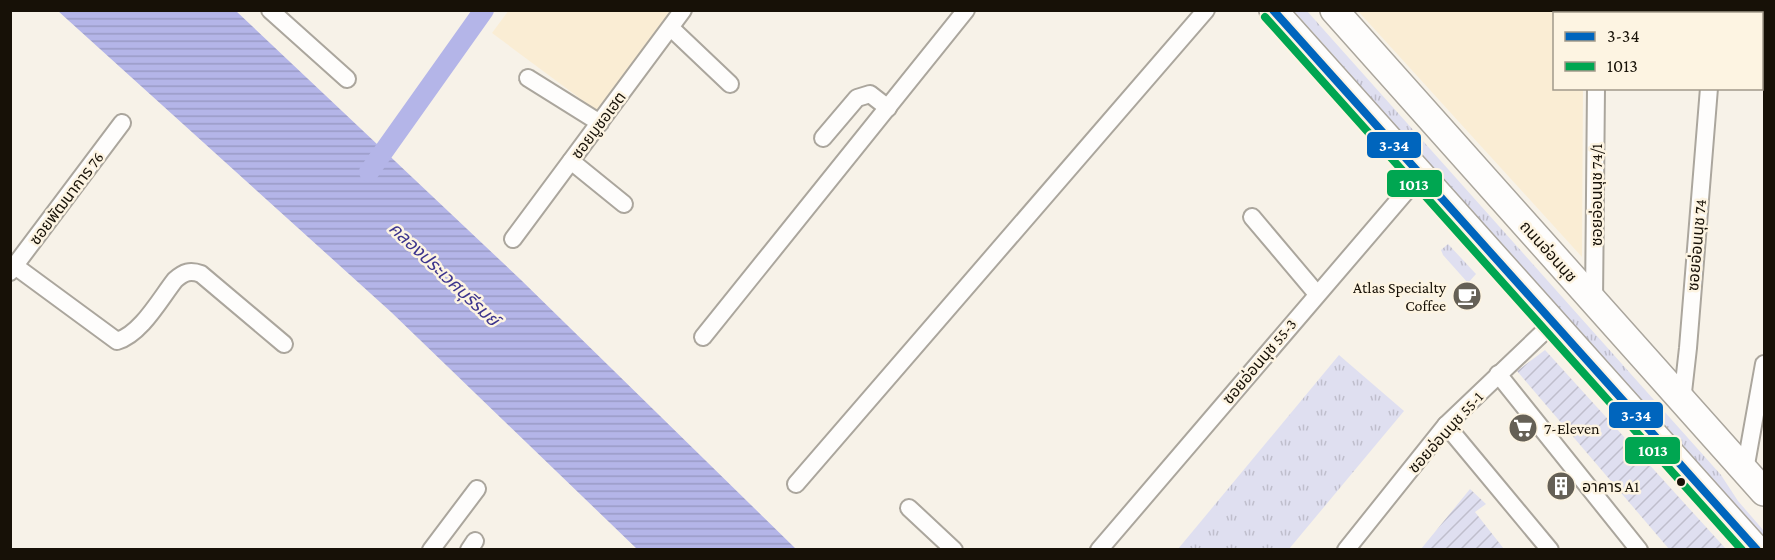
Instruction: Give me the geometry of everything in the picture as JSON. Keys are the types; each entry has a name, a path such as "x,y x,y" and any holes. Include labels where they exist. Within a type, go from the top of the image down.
{"main road":[{"path":"1273,10 1757,549"},
{"name":"ถนนอ่อนนุช","path":"1334,10 1764,492"}],"street":[{"path":"270,10 347,78"},
{"name":"ซอยมูซอเฮต","path":"513,239 683,10"},
{"path":"704,337 966,10"},
{"path":"796,484 1206,10"},
{"path":"671,28 730,84"},
{"path":"528,78 600,123"},
{"name":"ซอยอ่อนนุช 74/1","path":"1594,302 1596,90"},
{"name":"ซอยอ่อนนุช 74","path":"1682,401 1709,90"},
{"path":"823,138 857,98 864,94 870,94 888,108"},
{"name":"ซอยพัฒนาการ 76","path":"13,269 122,123"},
{"path":"571,161 624,204"},
{"name":"ซอยอ่อนนุช 55-3","path":"1099,549 1421,174"},
{"path":"1252,217 1317,294"},
{"path":"13,269 117,341 135,332 176,280 184,273 192,271 201,274 284,344"},
{"name":"ซอยอ่อนนุช 55-1","path":"1346,549 1446,425 1553,322"},
{"path":"1745,470 1764,364"},
{"path":"1498,374 1639,549"},
{"path":"1446,425 1551,549"},
{"path":"431,549 477,489"},
{"path":"909,508 954,549"}],"shaded area":[{"path":"509,10 670,11 597,111 492,33"},
{"path":"1358,11 1584,11 1553,12 1553,90 1583,90 1582,257"}],"green space":[{"path":"1294,11 1307,11 1721,475 1738,501 1764,531 1764,539"},
{"path":"1448,244 1476,274 1468,283 1443,255 1441,250"},
{"path":"1545,350 1726,549 1669,549 1517,371"},
{"path":"1339,355 1404,411 1289,549 1178,549"},
{"path":"1470,489 1486,504 1475,512 1504,549 1421,549"}],"water":[{"name":"คลองประเวศบุรีรมย์","path":"58,11 236,11 520,279 796,549 637,549 391,312"}],"waterway":[{"path":"369,172 484,10"}],"transit line":[{"name":"3-34","path":"1273,10 1757,550"},
{"name":"1013","path":"1265,17 1742,550"}],"place":[{"name":"Atlas Specialty Coffee","path":"1467,296"},
{"name":"7-Eleven","path":"1523,428"},
{"name":"อาคาร A1","path":"1561,486"}]}
